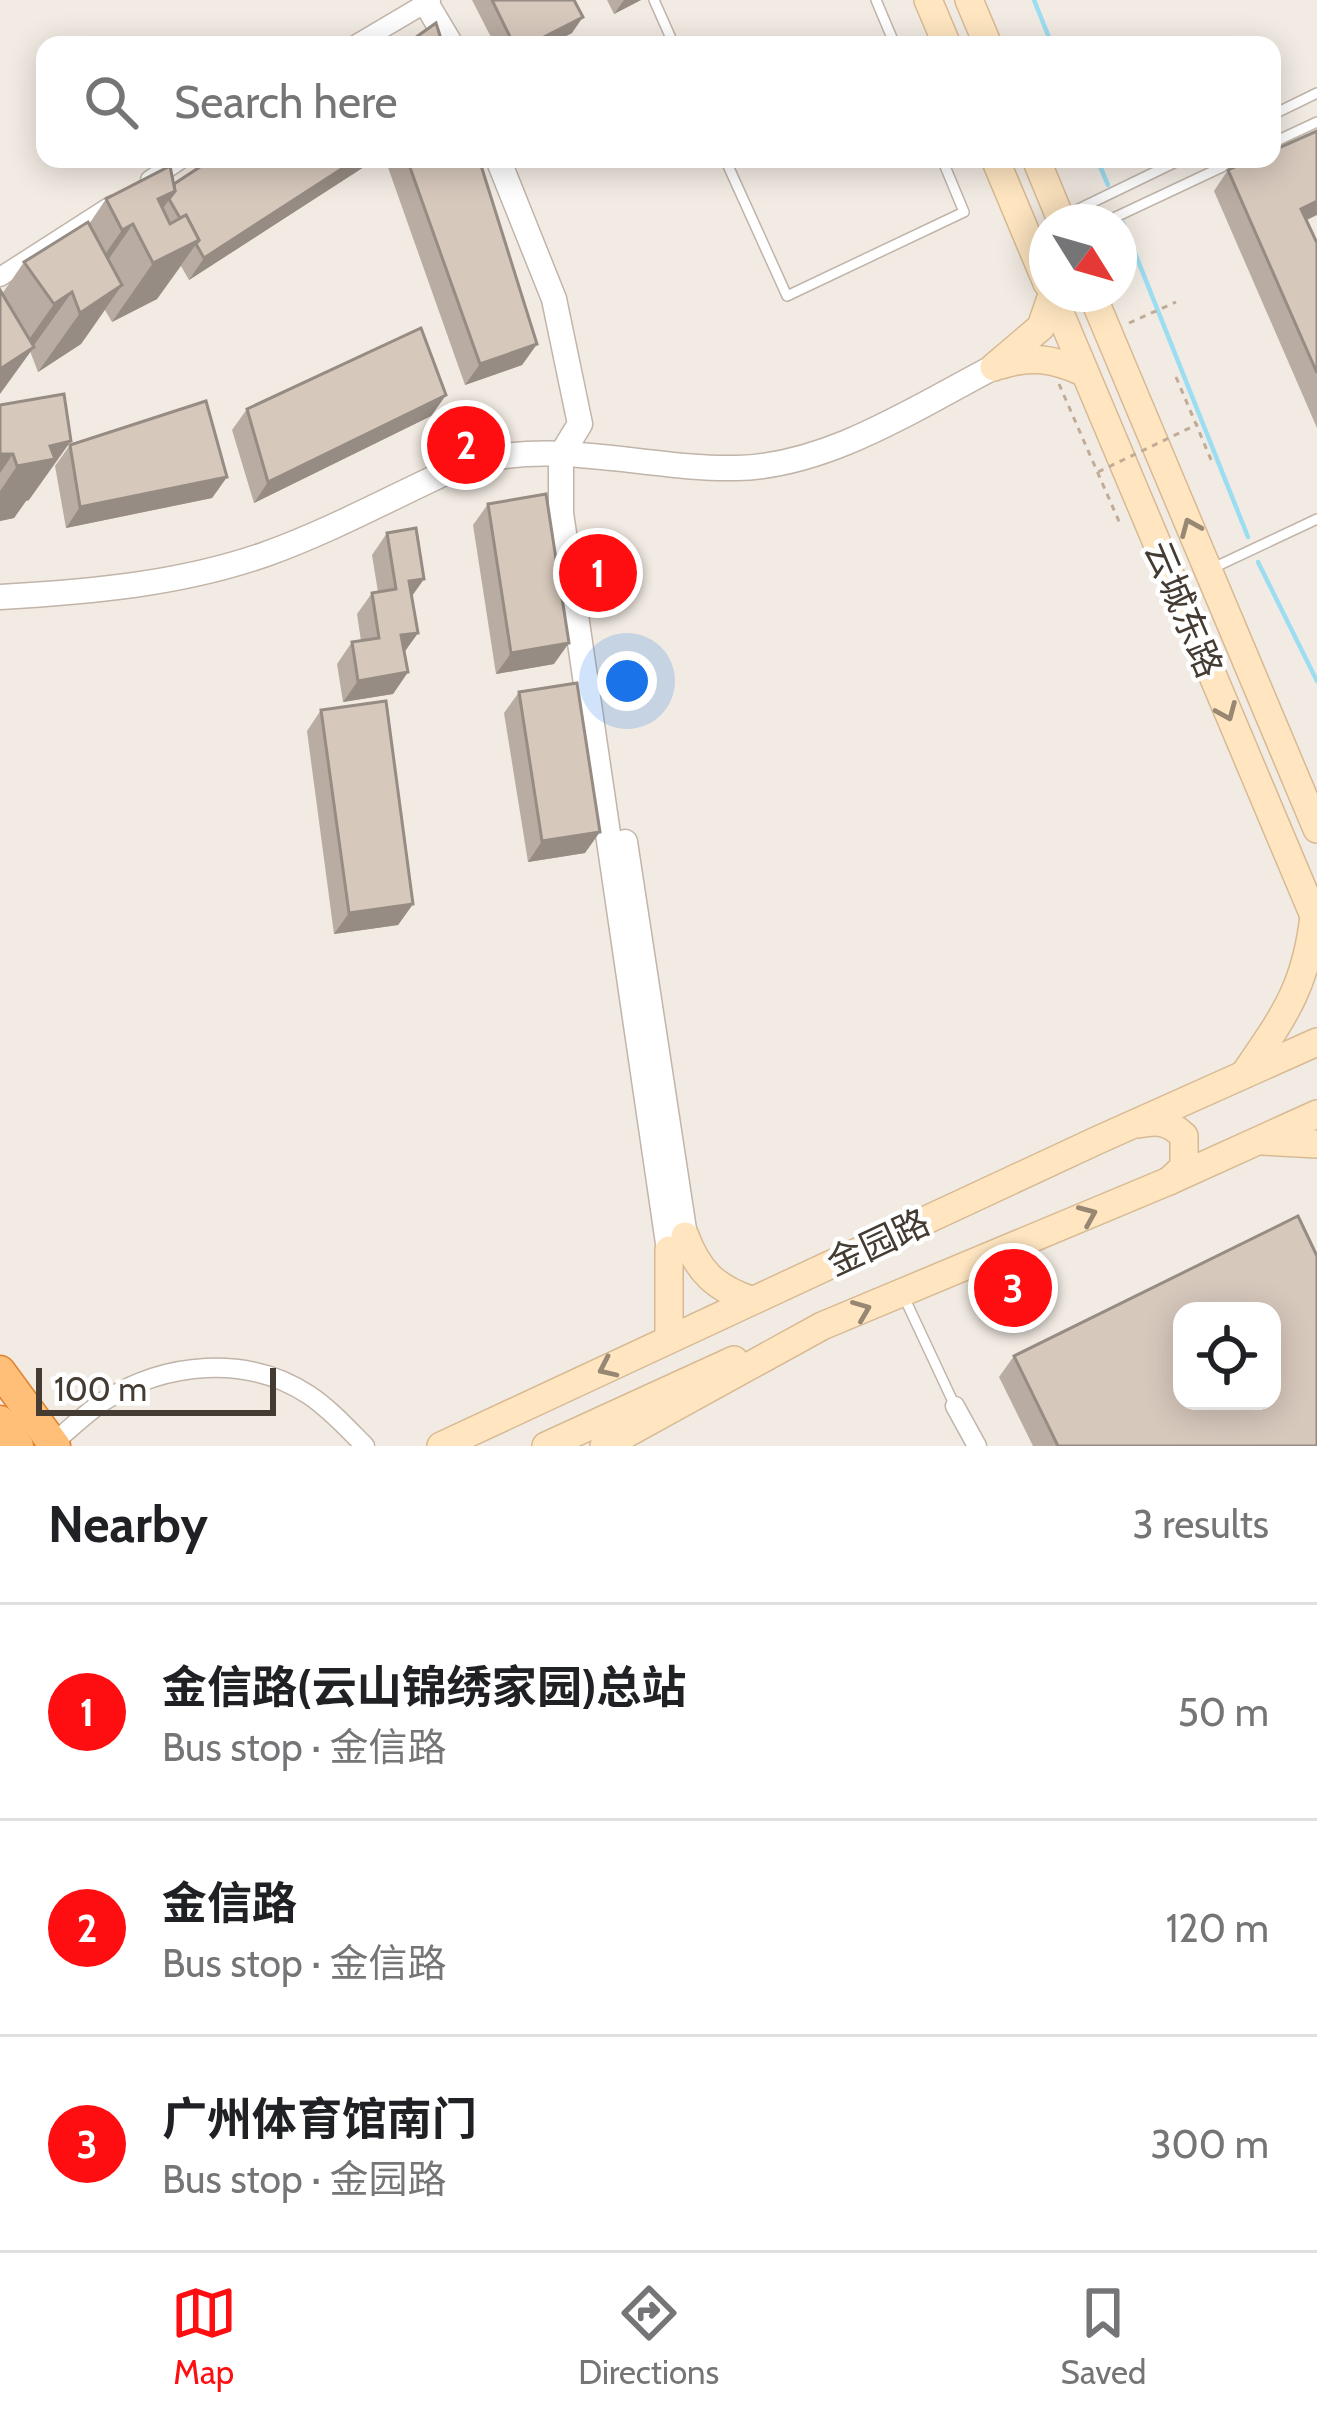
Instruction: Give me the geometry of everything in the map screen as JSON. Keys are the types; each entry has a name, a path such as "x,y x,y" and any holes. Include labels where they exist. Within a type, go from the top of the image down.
{"highway":[{"path":"0,1371 54,1444"},
{"path":"0,1421 18,1446"}],"main road":[{"path":"928,0 943,36"},
{"path":"969,0 984,36"},
{"path":"999,168 1029,240"},
{"path":"1040,168 1054,204"},
{"path":"994,368 1041,327 1046,312"},
{"name":"云城东路","path":"1056,312 1069,374 1127,472 1316,919"},
{"name":"云城东路","path":"1100,312 1160,456 1219,565 1315,824"},
{"path":"994,368 1031,358 1065,364 1069,374"},
{"path":"1127,472 1160,456"},
{"path":"1279,834 1315,824"},
{"path":"1245,1073 1290,1006 1304,976 1316,919"},
{"name":"金园路","path":"441,1446 1317,1042"},
{"name":"金园路","path":"604,1446 822,1326 1317,1114"},
{"path":"1135,1124 1157,1120 1184,1136 1184,1166 1169,1181"},
{"path":"1258,1141 1317,1144"},
{"path":"677,1243 705,1275 751,1300"},
{"path":"669,1338 677,1243"},
{"path":"546,1446 822,1326"}],"street":[{"path":"370,36 427,1 447,36"},
{"path":"0,277 168,168"},
{"path":"502,168 554,299 580,424 561,455 596,638 677,1243"},
{"path":"0,597 106,589 221,567 290,545 475,461 561,455 733,468 773,464 828,448 994,368"},
{"path":"54,1444 105,1401 156,1377 229,1367 305,1392 364,1446"},
{"path":"955,1406 977,1446"}],"lane":[{"path":"654,0 670,36"},
{"path":"876,0 891,36"},
{"path":"1281,111 1317,93"},
{"path":"1281,139 1317,122"},
{"path":"729,168 787,296 964,212 946,168"},
{"path":"1093,204 1164,168"},
{"path":"1137,207 1220,168"},
{"path":"1219,565 1317,519"},
{"path":"903,1293 955,1406"}],"path":[{"path":"1108,332 1176,302"},
{"path":"1069,374 1098,472 1120,526"},
{"path":"1175,377 1212,462"},
{"path":"1098,472 1198,424"}],"building":[{"path":"492,0 574,0 583,17 546,36 510,36"},
{"path":"436,23 440,36 418,36"},
{"path":"1317,131 1317,201 1301,209 1317,243 1317,373 1228,170 1281,168 1281,147"},
{"path":"170,168 175,191 158,199 170,224 186,215 199,240 153,263 133,224 122,230 106,199"},
{"path":"198,168 343,168 204,258 186,215 180,218 169,199 174,184"},
{"path":"410,168 482,168 537,344 480,364"},
{"path":"88,222 122,285 80,313 72,292 54,304 24,262"},
{"path":"0,290 34,347 0,369"},
{"path":"421,328 446,395 268,482 247,409"},
{"path":"64,394 71,441 50,446 55,459 17,466 13,454 0,454 0,405"},
{"path":"206,401 227,477 80,507 70,445"},
{"path":"546,494 569,643 511,653 488,504"},
{"path":"416,528 424,579 409,581 418,633 401,635 408,672 358,681 352,642 379,638 372,593 396,589 387,533"},
{"path":"577,683 600,832 542,841 519,692"},
{"path":"386,701 413,904 349,913 321,710"},
{"path":"1298,1216 1317,1256 1317,1446 1058,1446 1014,1356"}],"waterway":[{"path":"1034,0 1048,36"},
{"path":"1101,168 1108,185"},
{"path":"1137,258 1248,537"},
{"path":"1258,562 1317,681"}],"place":[{"name":"金信路","path":"466,445"},
{"name":"金信路(云山锦绣家园)总站","path":"598,573"},
{"name":"广州体育馆南门","path":"1013,1288"}]}
